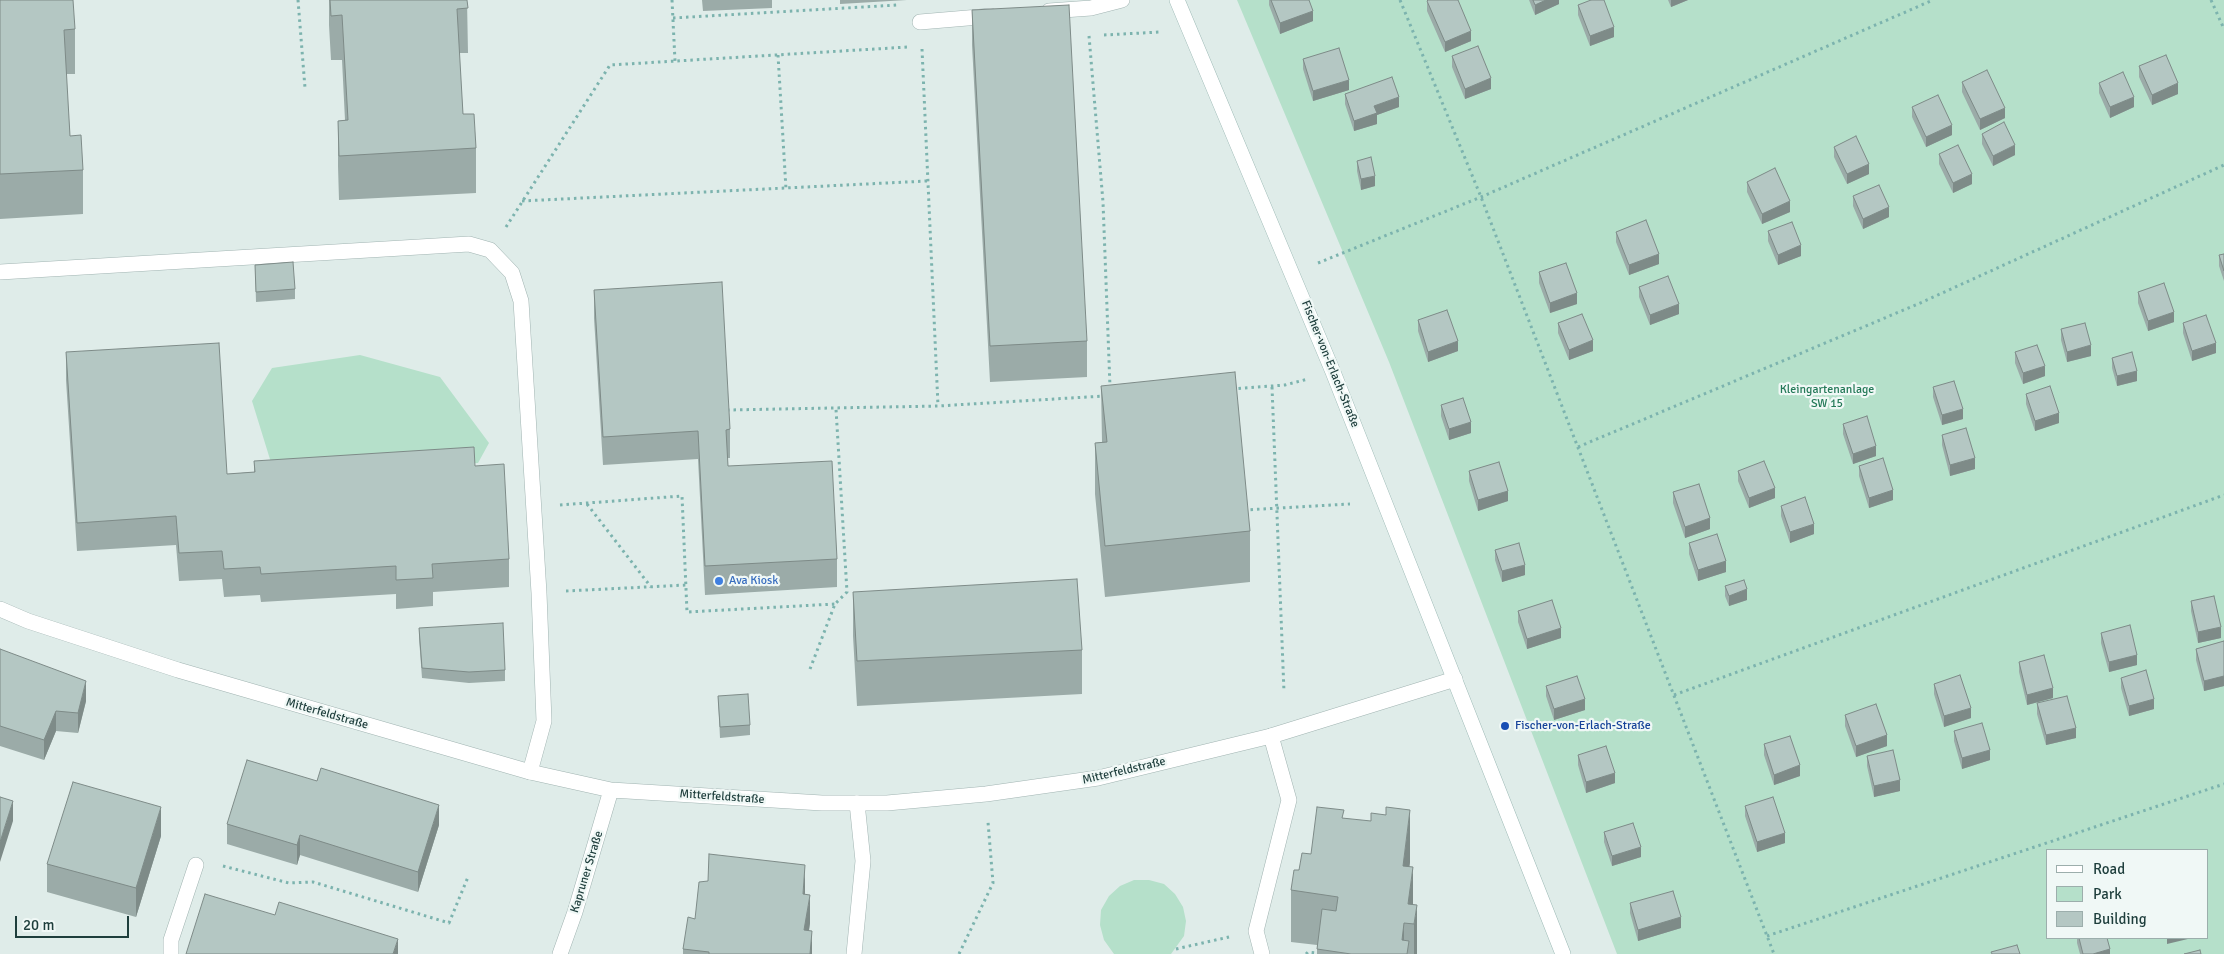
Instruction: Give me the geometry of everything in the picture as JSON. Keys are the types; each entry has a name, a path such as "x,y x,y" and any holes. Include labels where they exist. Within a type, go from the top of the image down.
{"street":[{"path":"1034,12 1091,8 1122,0"},
{"name":"Fischer-von-Erlach-Straße","path":"1177,0 1293,273 1564,954"},
{"path":"920,22 1006,15"},
{"path":"0,272 469,244 490,250 512,273 521,301 544,721 530,772"},
{"name":"Mitterfeldstraße","path":"0,609 28,621 178,670 530,772 611,790 822,804 888,803 986,794 1098,778 1271,736 1455,679"},
{"path":"1262,954 1256,931 1288,800 1271,736"},
{"name":"Kapruner Straße","path":"560,954 575,912 611,790"},
{"path":"854,954 863,861 857,803"},
{"path":"171,954 171,940 196,865"}],"path":[{"path":"298,0 305,88"},
{"path":"672,0 675,61"},
{"path":"1400,0 1481,197 1774,954"},
{"path":"1293,273 1481,197 1933,0"},
{"path":"2211,0 2224,29"},
{"path":"673,18 905,5"},
{"path":"1079,36 1160,32 1188,25"},
{"path":"727,410 938,406 1110,396 1103,202 1089,36"},
{"path":"490,250 610,64 912,46"},
{"path":"921,46 938,406"},
{"path":"778,54 786,189"},
{"path":"1578,447 1918,304 2224,165"},
{"path":"522,201 927,181"},
{"path":"1224,389 1284,386 1333,372"},
{"path":"1272,386 1284,692"},
{"path":"810,669 835,604 847,592 836,409"},
{"path":"1674,695 2224,495"},
{"path":"533,506 587,504 682,496 687,612 835,604"},
{"path":"587,504 652,587"},
{"path":"1244,510 1350,504"},
{"path":"538,593 686,585"},
{"path":"1767,936 2224,784"},
{"path":"959,954 993,883 986,794"},
{"path":"196,865 216,865 289,882 313,882 450,923 468,877"},
{"path":"1176,949 1256,931"},
{"path":"1306,954 1308,952 1326,954"}],"green space":[{"name":"Kleingartenanlage SW 15","path":"1237,0 2224,0 2224,954 1617,954 1389,362"},
{"path":"360,355 440,377 489,443 478,463 273,469 252,401 272,368"},
{"path":"1134,880 1149,880 1164,884 1175,894 1183,907 1186,921 1184,936 1171,954 1114,954 1104,940 1100,925 1101,910 1109,896 1120,886"}],"building":[{"path":"0,0 73,0 75,29 64,30 70,136 81,135 83,170 0,174"},
{"path":"330,0 467,0 468,8 457,9 463,114 474,114 476,148 339,156 338,121 348,120 342,15 331,16"},
{"path":"1271,0 1309,0 1313,11 1280,23"},
{"path":"1428,0 1458,0 1471,31 1445,42"},
{"path":"1533,0 1546,0 1535,5"},
{"path":"1591,0 1604,0 1614,27 1590,36 1578,5"},
{"path":"1069,5 1087,341 990,346 972,10"},
{"path":"1478,46 1491,78 1465,89 1452,56"},
{"path":"1339,48 1349,80 1313,91 1303,59"},
{"path":"2166,55 2178,83 2152,95 2139,66"},
{"path":"1987,70 2005,108 1980,119 1962,82"},
{"path":"2123,72 2134,97 2110,107 2099,83"},
{"path":"1392,77 1399,97 1374,106 1377,113 1354,121 1345,94"},
{"path":"1938,95 1952,125 1926,137 1912,107"},
{"path":"2004,122 2015,145 1993,156 1982,134"},
{"path":"1856,136 1869,164 1847,174 1834,147"},
{"path":"1958,145 1972,174 1953,183 1939,154"},
{"path":"1371,157 1375,176 1361,179 1357,161"},
{"path":"1775,168 1790,201 1762,214 1747,182"},
{"path":"1879,185 1889,207 1863,219 1853,196"},
{"path":"1646,220 1659,254 1629,265 1616,232"},
{"path":"1792,222 1801,245 1778,255 1768,231"},
{"path":"2224,254 2224,271 2219,255"},
{"path":"293,262 295,289 256,292 255,265"},
{"path":"1566,263 1577,293 1550,303 1539,272"},
{"path":"1668,276 1679,304 1650,315 1639,287"},
{"path":"722,282 730,429 726,430 728,466 832,461 837,559 705,566 698,431 603,437 594,290"},
{"path":"2164,283 2174,312 2148,321 2138,292"},
{"path":"1447,310 1458,341 1428,352 1418,320"},
{"path":"1582,314 1593,340 1569,350 1558,323"},
{"path":"2206,315 2216,343 2192,351 2183,323"},
{"path":"2085,323 2091,345 2067,352 2061,329"},
{"path":"219,343 227,474 255,472 254,461 474,447 475,466 504,464 509,559 432,564 433,578 396,580 396,566 261,574 260,567 224,569 222,551 179,553 176,516 77,523 66,352"},
{"path":"2037,345 2045,366 2023,373 2015,352"},
{"path":"2132,352 2137,371 2117,376 2112,358"},
{"path":"1235,372 1250,531 1105,546 1095,443 1107,442 1101,386"},
{"path":"1954,381 1963,409 1942,415 1933,387"},
{"path":"2050,386 2059,413 2035,421 2026,394"},
{"path":"1463,398 1471,422 1449,429 1441,405"},
{"path":"1867,416 1876,446 1853,454 1843,424"},
{"path":"1966,428 1975,458 1950,465 1942,435"},
{"path":"1883,458 1893,490 1869,498 1859,466"},
{"path":"1764,461 1775,488 1749,498 1738,471"},
{"path":"1499,462 1508,491 1478,500 1469,471"},
{"path":"1699,484 1710,518 1685,527 1673,492"},
{"path":"1805,497 1814,524 1790,532 1781,506"},
{"path":"1717,534 1726,561 1698,570 1689,543"},
{"path":"1519,543 1525,565 1502,571 1495,550"},
{"path":"1077,579 1082,650 857,661 853,592"},
{"path":"1744,580 1747,589 1729,596 1725,586"},
{"path":"2214,596 2221,627 2198,632 2191,601"},
{"path":"1552,600 1561,628 1527,639 1518,611"},
{"path":"503,623 505,670 469,672 422,668 419,628"},
{"path":"2130,625 2137,655 2109,662 2101,633"},
{"path":"2224,641 2224,676 2204,681 2196,649"},
{"path":"0,649 86,681 78,713 56,711 44,740 0,726"},
{"path":"2044,655 2053,688 2027,695 2019,662"},
{"path":"2146,670 2154,699 2129,706 2121,678"},
{"path":"1960,675 1971,708 1944,716 1934,684"},
{"path":"1577,676 1585,699 1554,709 1546,686"},
{"path":"748,694 750,725 720,727 718,696"},
{"path":"2067,696 2076,728 2046,735 2037,703"},
{"path":"1876,704 1887,735 1856,746 1845,715"},
{"path":"1982,723 1990,750 1962,758 1954,731"},
{"path":"1790,736 1800,765 1774,775 1764,744"},
{"path":"1606,746 1615,773 1586,782 1578,755"},
{"path":"1893,750 1900,780 1874,786 1867,756"},
{"path":"247,760 317,781 321,768 439,805 418,872 300,835 297,845 227,824"},
{"path":"73,782 161,807 136,888 47,864"},
{"path":"0,797 13,801 0,842"},
{"path":"1773,797 1785,833 1757,842 1745,806"},
{"path":"1317,807 1344,810 1342,818 1371,821 1371,813 1386,815 1386,807 1410,810 1403,866 1413,867 1408,904 1417,905 1414,924 1404,923 1402,940 1409,941 1407,954 1351,954 1317,949 1322,909 1336,911 1338,897 1291,890 1294,870 1299,870 1302,853 1311,854"},
{"path":"1633,823 1641,847 1612,856 1604,832"},
{"path":"709,854 805,865 803,894 810,895 804,930 812,931 810,954 709,954 709,952 683,949 688,917 695,919 699,882 708,881"},
{"path":"1673,891 1681,917 1638,930 1630,903"},
{"path":"205,894 275,915 279,902 398,939 393,954 186,954"},
{"path":"2079,939 2107,939 2110,949 2093,954 2083,954"},
{"path":"2017,945 2020,954 1992,954 1991,952"},
{"path":"2200,950 2201,954 2184,954"}],"place":[{"name":"Ava Kiosk","path":"719,581"},
{"name":"Fischer-von-Erlach-Straße","path":"1505,726"}]}
